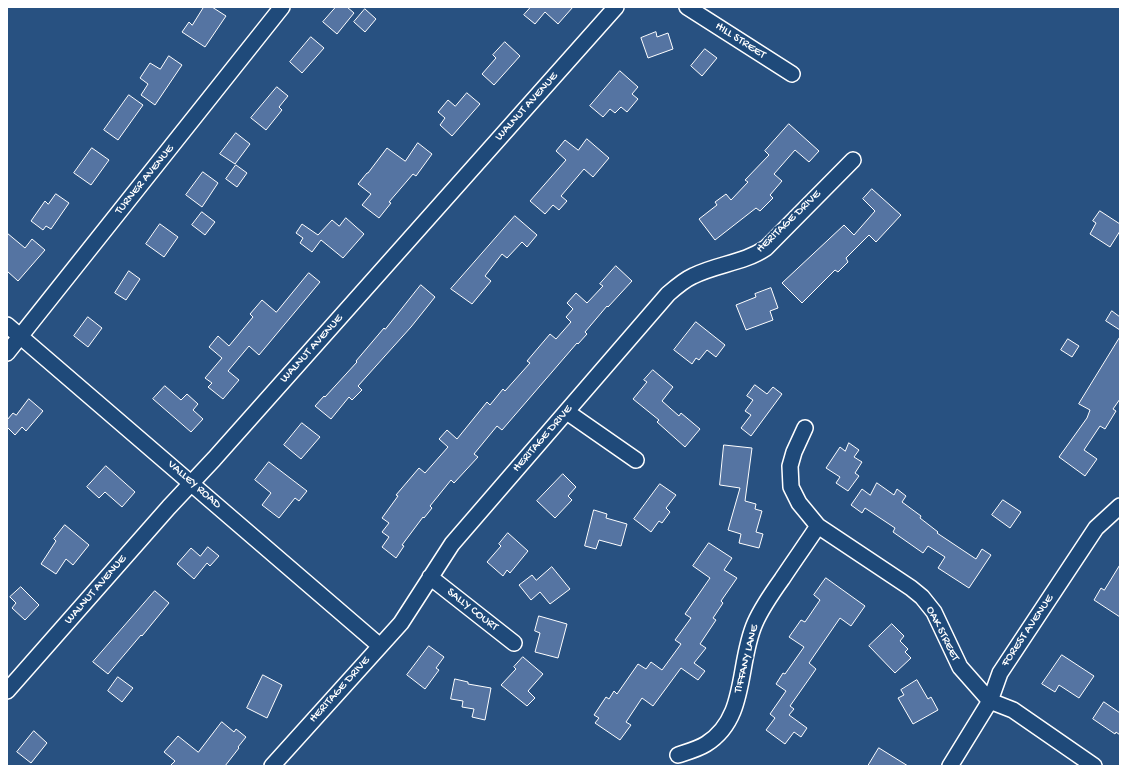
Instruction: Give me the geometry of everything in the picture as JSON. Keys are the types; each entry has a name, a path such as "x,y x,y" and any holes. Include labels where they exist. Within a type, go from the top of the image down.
{"street":[{"name":"TURNER AVENUE","path":"7,353 282,7"},
{"name":"WALNUT AVENUE","path":"7,691 616,7"},
{"name":"HILL STREET","path":"687,7 792,74"},
{"name":"HERITAGE DRIVE","path":"279,763 401,623 452,544 675,288 693,276 750,258 762,250 853,160"},
{"name":"VALLEY ROAD","path":"7,325 380,646"},
{"path":"567,412 636,460"},
{"name":"OAK STREET","path":"805,428 794,452 790,466 791,487 799,503 818,526 911,588 922,597 934,612 960,667 990,700 1013,710 1094,766"},
{"name":"FOREST AVENUE","path":"950,766 990,700 1000,672 1096,528 1120,506"},
{"name":"TIFFANY LANE","path":"678,755 706,744 730,720 735,707 749,640 754,624 764,606 818,526"},
{"name":"SALLY COURT","path":"430,577 514,642"}],"building":[{"path":"204,7 212,7 226,16 205,47 182,32 189,22 192,25"},
{"path":"336,7 347,7 354,13 337,34 323,22"},
{"path":"531,7 573,7 558,24 545,12 535,24 524,15"},
{"path":"365,9 376,19 365,32 354,22"},
{"path":"656,32 657,37 668,33 673,49 648,58 641,38"},
{"path":"311,37 324,48 302,73 290,62"},
{"path":"505,42 520,56 494,85 482,74 496,58 493,55"},
{"path":"705,49 717,58 702,76 691,66"},
{"path":"169,56 182,65 155,105 141,95 148,84 140,78 150,63 160,69"},
{"path":"620,71 638,87 632,94 638,99 627,112 621,107 615,113 610,109 603,117 590,106"},
{"path":"277,87 288,96 279,107 282,110 266,130 251,118"},
{"path":"467,93 480,104 452,136 440,125 445,118 438,112 448,100 455,106"},
{"path":"129,95 143,105 118,140 104,130"},
{"path":"789,124 819,151 809,162 795,150 774,174 782,181 770,195 773,198 760,211 756,208 715,240 699,219 717,205 715,202 726,194 731,200 748,182 745,180 769,155 765,151"},
{"path":"236,133 250,144 235,164 220,154"},
{"path":"587,139 609,158 593,177 584,169 561,196 567,201 559,210 553,205 545,214 530,201 566,160 556,151 565,140 578,150"},
{"path":"418,143 432,154 416,176 413,174 389,202 391,203 379,218 362,205 371,194 358,184 387,148 405,161"},
{"path":"92,148 109,160 91,185 74,173"},
{"path":"236,165 247,173 237,187 226,179"},
{"path":"203,172 218,183 202,207 186,195"},
{"path":"872,189 901,215 876,242 869,235 846,258 848,262 838,272 835,270 802,303 782,283 844,225 854,235 875,211 863,199"},
{"path":"56,194 69,203 51,229 46,226 43,230 31,221 45,201 48,204"},
{"path":"1100,211 1120,224 1120,231 1110,247 1090,234 1096,223 1093,221"},
{"path":"202,212 215,222 205,235 192,225"},
{"path":"515,216 537,235 527,247 522,242 507,258 502,254 485,276 491,281 472,304 451,289"},
{"path":"346,218 364,234 343,258 321,240 312,252 300,243 303,238 296,233 302,224 318,235 332,220 339,226"},
{"path":"160,224 178,237 164,257 146,244"},
{"path":"7,233 25,248 32,239 45,250 18,281 7,271"},
{"path":"616,266 632,281 608,307 607,306 585,332 587,334 578,344 577,343 502,430 497,426 474,454 478,457 454,483 451,480 430,506 432,508 424,518 423,517 402,545 404,546 396,558 382,547 389,537 382,532 389,523 382,518 398,496 396,495 419,468 425,473 448,447 439,439 447,430 457,439 487,402 490,405 503,389 505,391 530,363 527,361 550,334 556,339 571,322 566,317 573,309 567,303 576,293 587,303 603,286 600,284"},
{"path":"129,271 140,279 126,300 115,293"},
{"path":"309,273 320,282 259,355 249,346 228,371 239,380 223,399 208,387 212,383 205,378 222,358 209,347 218,336 229,346 253,317 250,314 262,300 276,312"},
{"path":"421,285 435,297 411,327 358,386 362,390 352,400 349,397 331,419 315,406 357,362 356,361 384,328 385,329"},
{"path":"771,288 778,308 770,311 773,320 746,330 736,305 756,297 755,294"},
{"path":"1112,311 1120,317 1120,330 1106,321"},
{"path":"88,317 102,328 88,347 74,336"},
{"path":"696,322 725,345 716,357 707,350 699,360 696,358 692,364 674,350"},
{"path":"1120,337 1120,399 1113,409 1116,411 1105,429 1100,426 1084,450 1097,459 1085,476 1059,457 1087,418 1090,410 1079,404"},
{"path":"1068,339 1079,346 1072,357 1061,350"},
{"path":"653,370 673,387 662,401 679,416 681,413 700,429 685,447 657,422 659,420 633,399 647,382 644,380"},
{"path":"755,385 767,394 773,387 782,394 751,436 741,428 751,415 745,411 753,400 747,396"},
{"path":"165,386 181,400 187,394 198,404 193,410 203,419 191,432 153,399"},
{"path":"29,399 43,411 26,431 22,427 15,435 7,427 7,420 13,413 16,415"},
{"path":"302,423 320,437 301,459 284,445"},
{"path":"849,443 859,450 854,457 862,462 855,473 859,476 848,491 836,483 840,477 826,468 840,447 845,451"},
{"path":"724,445 752,448 745,501 756,504 755,509 762,511 756,532 763,534 759,548 739,543 741,534 728,530 740,488 720,485"},
{"path":"269,462 307,491 299,501 295,498 279,518 262,505 271,493 255,480"},
{"path":"106,466 135,492 122,507 105,492 99,498 87,487"},
{"path":"563,474 576,487 568,496 572,500 555,518 537,501"},
{"path":"877,483 894,495 897,489 906,496 902,502 921,516 920,518 938,532 937,533 976,559 982,549 991,555 969,588 938,568 945,557 928,546 923,553 893,532 895,528 865,508 862,513 851,505 862,489 870,495"},
{"path":"660,484 676,495 666,508 670,512 662,523 659,521 651,532 634,519"},
{"path":"1003,500 1021,512 1010,528 992,515"},
{"path":"594,510 607,514 606,518 627,524 621,546 599,540 596,549 585,546"},
{"path":"65,525 89,545 73,565 66,559 56,574 41,564 56,541 54,539"},
{"path":"508,533 528,551 510,573 507,570 503,576 487,562 501,546 499,544"},
{"path":"709,543 732,558 724,570 737,578 721,601 723,603 713,618 716,620 700,644 706,648 694,663 705,671 698,680 681,668 653,706 642,698 626,722 631,725 620,740 595,723 599,718 594,715 606,697 609,699 614,691 617,694 638,664 646,669 651,662 662,670 681,644 675,640 691,618 685,614 710,578 693,566"},
{"path":"208,547 219,556 210,566 207,563 194,579 177,564 191,548 200,556"},
{"path":"1120,565 1120,617 1094,600 1101,588 1104,590"},
{"path":"552,567 570,589 550,604 540,592 531,600 519,585 532,575 536,580"},
{"path":"826,578 865,606 851,626 840,618 809,663 816,669 790,706 794,709 789,715 807,728 801,737 794,732 785,744 766,730 775,718 770,714 786,691 776,684 804,647 789,637 801,620 805,622 820,600 814,595"},
{"path":"21,587 39,605 25,620 12,608 16,603 10,597"},
{"path":"155,591 169,603 108,674 93,662"},
{"path":"539,616 567,624 558,658 535,652 540,633 535,631"},
{"path":"892,624 904,636 900,641 908,649 905,652 911,658 895,673 869,646"},
{"path":"429,646 444,657 436,668 439,670 425,689 407,675"},
{"path":"1062,655 1094,676 1079,698 1059,685 1055,692 1042,684"},
{"path":"523,657 543,674 528,691 535,698 527,706 501,685 516,669 514,667"},
{"path":"263,675 282,685 267,718 247,708"},
{"path":"118,677 133,688 122,702 108,691"},
{"path":"455,679 468,682 468,684 491,688 485,720 472,717 474,709 462,707 463,701 451,699"},
{"path":"917,680 928,699 931,697 938,710 913,724 898,698 904,695 901,690"},
{"path":"1104,702 1120,713 1120,735 1116,732 1115,734 1093,719"},
{"path":"222,722 234,732 236,729 246,737 225,766 170,766 175,761 164,752 178,736 198,752"},
{"path":"34,731 47,743 31,763 17,752"},
{"path":"879,748 908,766 868,766"}]}
